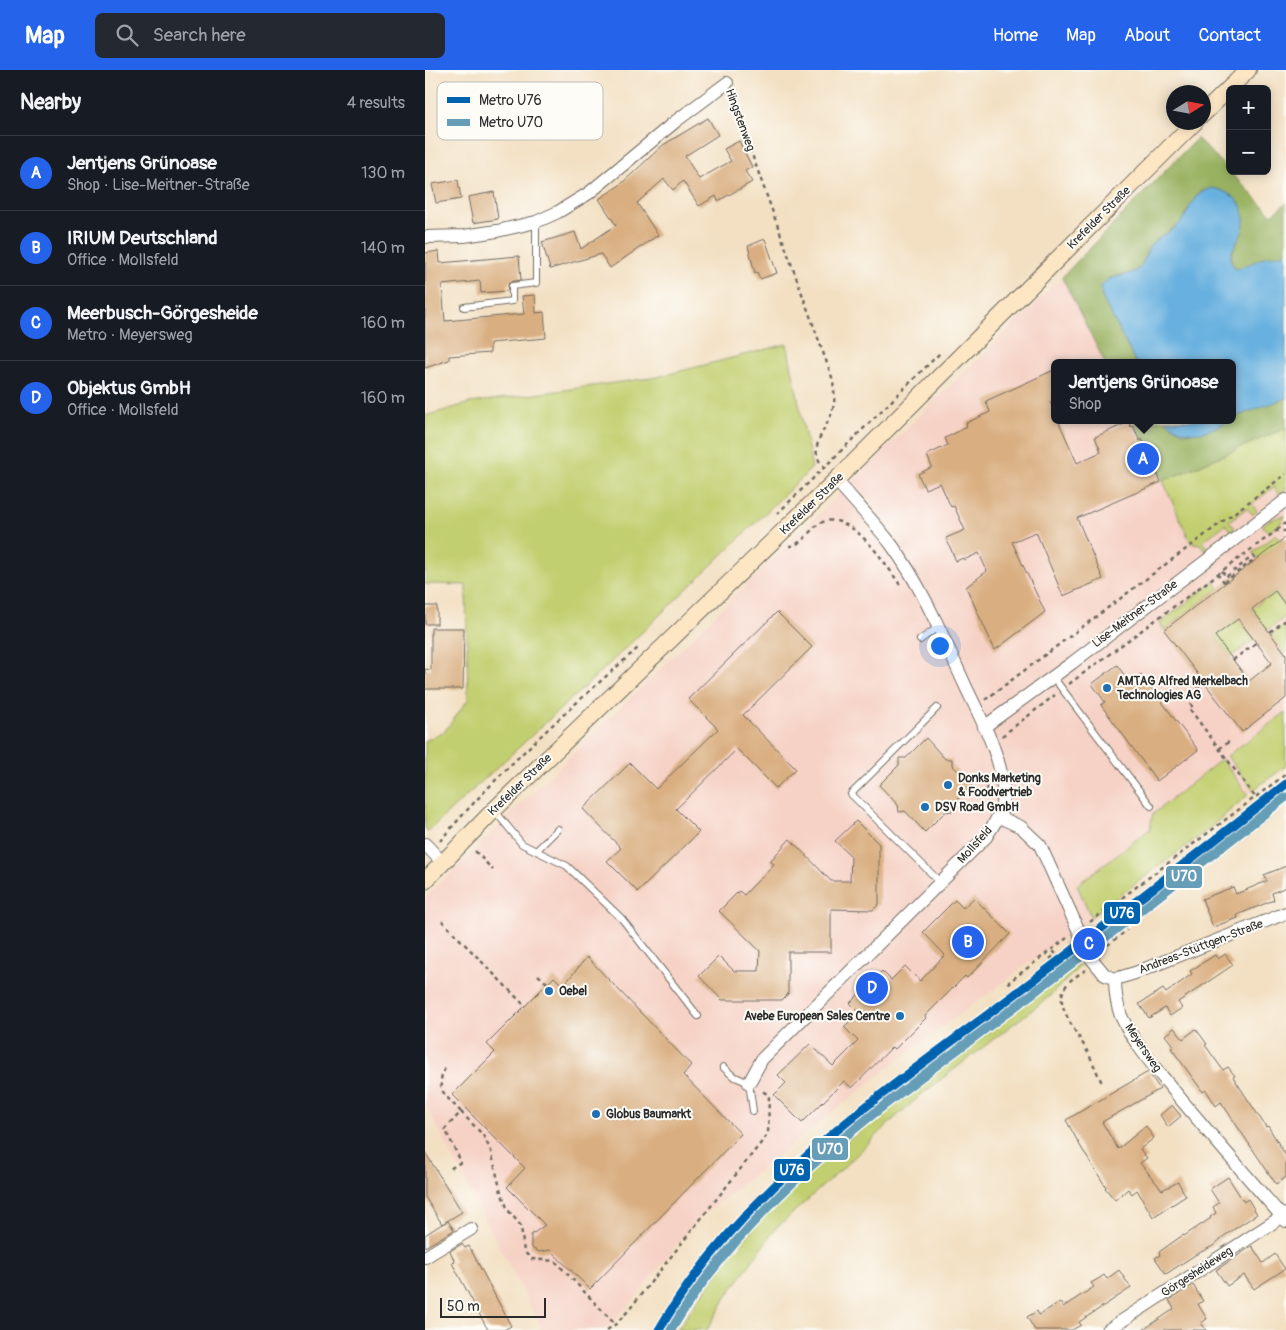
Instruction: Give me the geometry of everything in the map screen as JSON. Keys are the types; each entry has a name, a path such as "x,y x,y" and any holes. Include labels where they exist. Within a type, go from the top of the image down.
{"main road":[{"path":"1211,106 1248,70"},
{"name":"Krefelder Straße","path":"425,881 494,810 836,480 1187,130"}],"street":[{"name":"Hingstenweg","path":"425,237 465,236 497,231 536,222 558,212 589,193 676,121 727,83"},
{"name":"Mollsfeld","path":"749,1083 762,1058 986,836 998,818 1003,796 1002,774 984,727 938,627 912,576 891,544 836,480"},
{"name":"Lise-Meitner-Straße","path":"984,727 1286,500"},
{"path":"998,818 1021,827 1030,841 1040,845 1048,872 1093,961 1105,975 1115,979"},
{"path":"428,848 443,862"},
{"name":"Andreas-Stüttgen-Straße","path":"1115,979 1286,914"},
{"name":"Meyersweg","path":"1115,979 1115,998 1121,1014 1136,1041 1202,1125 1285,1218"},
{"name":"Görgesheideweg","path":"1108,1330 1285,1218"},
{"path":"425,1257 471,1229"}],"lane":[{"path":"464,307 512,301 512,286 536,283 536,222"},
{"path":"920,640 938,627"},
{"path":"1053,677 1151,806"},
{"path":"937,708 851,794 940,882"},
{"path":"494,810 522,844 567,866 622,919 698,1016"},
{"path":"536,851 558,829"},
{"path":"723,1067 733,1076 749,1083 753,1111"}],"path":[{"name":"Hingstenweg","path":"727,83 833,380 835,397 832,412 818,440 816,454 819,462 836,480"},
{"path":"775,516 943,349"},
{"path":"975,708 1286,474"},
{"path":"1278,480 1282,486"},
{"path":"779,536 789,546 793,546 818,524 829,521 845,524 865,539 904,590"},
{"path":"1125,643 1286,523"},
{"path":"1276,530 1286,531"},
{"path":"1218,574 1225,582 1255,559 1253,556 1226,577 1222,571"},
{"path":"1270,632 1286,620"},
{"path":"428,848 568,711 644,643"},
{"path":"1233,660 1256,643"},
{"path":"1200,686 1187,697 1192,706 1189,708 1255,797"},
{"path":"1219,749 1231,740"},
{"path":"986,773 989,809 998,818"},
{"path":"1011,984 1009,982 1286,774"},
{"path":"441,921 525,1006"},
{"path":"1103,1083 1066,1012 1062,1003 1062,996 1064,988 1069,981 1127,930"},
{"path":"1050,959 1056,954 1052,950"},
{"path":"538,974 547,983"},
{"path":"445,1068 439,1085 442,1091 483,1135 491,1151 501,1192 508,1210 521,1226 524,1252 532,1260 555,1261 616,1324"},
{"path":"607,1330 616,1324 628,1311 768,1134 769,1095 749,1083"},
{"path":"447,1170 461,1162 445,1129 461,1112"}],"shaded area":[{"path":"1062,277 1103,359 1051,359 1051,424 1135,424 1191,543 1203,541 1226,524 1231,530 1234,528 1229,521 1248,507 1257,511 1251,504 1274,487 1279,495 1286,489 1286,766 1253,790 1205,832 893,1064 696,1221 625,1310 603,1330 543,1330 425,1104 425,898"}],"green space":[{"path":"1197,138 1226,168 1226,175 1233,175 1272,215 1286,203 1286,253 1240,268 1234,267 1232,254 1242,232 1201,191 1180,224 1167,232 1147,252 1142,265 1138,269 1131,273 1108,279 1102,297 1134,359 1103,359 1062,277"},
{"path":"787,344 812,468 607,666 427,832 425,830 425,741 444,732 468,700 466,585 425,584 425,416 470,403 657,377"},
{"path":"1286,398 1286,428 1163,481 1135,424 1171,424 1182,432 1191,433 1223,424 1236,424 1236,415"},
{"path":"1286,428 1286,489 1279,495 1274,487 1252,504 1257,511 1253,515 1247,508 1229,521 1235,528 1231,531 1226,524 1203,541 1208,548 1205,550 1200,544 1191,543 1163,481"},
{"path":"1285,516 1281,523 1269,533 1262,525 1269,520"},
{"path":"1276,534 1282,541 1258,559 1253,552"},
{"path":"1214,581 1219,588 1164,630 1160,623"},
{"path":"1275,591 1286,606 1286,616 1268,630 1252,609"},
{"path":"1238,619 1254,640 1231,657 1215,636"},
{"path":"1286,623 1286,653 1285,653 1271,635"},
{"path":"1286,712 1286,766 1253,790 1227,756"},
{"path":"1222,759 1248,795 1205,832 1091,917 1077,885 1150,829 1153,814"},
{"path":"1077,963 1079,967 1050,996 922,1094 776,1228 727,1296 707,1330 677,1330 728,1257 770,1209 822,1160"}],"water":[{"path":"1212,188 1228,193 1239,202 1242,208 1244,223 1242,232 1231,256 1234,267 1240,268 1265,257 1286,253 1286,398 1236,417 1236,359 1134,359 1102,297 1101,287 1105,282 1137,270 1141,266 1151,245 1176,227 1195,198"},
{"path":"1171,424 1222,424 1213,429 1197,432 1181,430"}],"building":[{"path":"708,118 718,135 685,156 699,179 731,161 724,149 739,141 752,167 745,171 752,182 718,201 716,196 699,206 683,181 673,190 664,179 637,203 658,235 610,268 601,254 550,269 542,242 575,232 581,249 616,225 599,199 620,185 663,145"},
{"path":"458,180 461,199 436,203 432,184"},
{"path":"494,192 498,219 473,223 468,197"},
{"path":"765,239 777,273 760,279 757,272 755,273 748,246"},
{"path":"439,251 440,263 519,256 521,280 509,282 507,291 481,293 480,281 442,285 445,321 524,314 522,296 535,295 536,313 544,312 546,338 490,343 490,353 449,356 449,360 425,368 425,253"},
{"path":"1051,371 1051,424 1060,424 1077,463 1101,452 1095,437 1124,424 1130,424 1131,427 1133,426 1140,441 1142,439 1161,482 1077,518 1103,579 1063,596 1036,532 1012,542 1045,612 995,650 966,587 987,571 979,553 964,560 963,558 956,561 946,538 965,530 954,506 951,507 940,483 925,489 918,474 932,467 927,455 948,445 945,438 967,427 966,423 990,412 986,401"},
{"path":"1286,537 1286,606 1275,591 1252,609 1286,654 1286,698 1242,732 1164,630","holes":["1238,619 1272,663 1249,681 1215,636"]},
{"path":"425,606 437,606 437,624 425,624"},
{"path":"777,612 812,647 743,715 796,769 776,788 737,749 676,809 699,832 638,892 607,861 621,848 583,809 630,763 656,789 718,729 688,699"},
{"path":"431,628 464,628 463,689 425,689 425,669 431,670"},
{"path":"1117,665 1130,683 1141,674 1198,750 1157,781 1101,705 1105,702 1092,684"},
{"path":"926,738 945,759 952,759 952,765 972,785 952,805 952,811 945,812 925,832 905,811 899,812 898,805 879,785 899,765 899,758 906,758"},
{"path":"856,821 879,844 879,904 873,910 831,909 831,952 788,952 788,994 782,1000 722,1000 699,976 719,956 734,971 759,971 760,951 719,911 739,891 744,895 774,864 770,861 790,839 831,881 850,881 851,856 835,841"},
{"path":"1286,866 1286,887 1272,893 1274,900 1237,915 1238,918 1213,927 1202,899 1233,887 1236,894 1267,881 1264,875"},
{"path":"974,898 1010,934 967,978 965,976 925,1016 926,1018 895,1049 892,1047 852,1088 844,1081 802,1123 774,1095 786,1083 778,1075 810,1044 833,1066 858,1041 844,1027 859,1012 850,1003 882,971 891,980 905,966 920,981 945,955 923,932 955,900 963,908"},
{"path":"1225,954 1233,965 1178,1002 1182,1008 1170,1016 1165,1008 1149,1018 1139,1004 1163,989 1166,993 1192,974 1190,971 1215,955 1218,959"},
{"name":"Globus Baumarkt","path":"587,957 691,1065 683,1075 741,1134 590,1289 550,1250 540,1252 533,1249 531,1246 531,1235 545,1225 507,1187 525,1168 452,1095 495,1052 487,1044 554,977 563,986"},
{"path":"1174,1028 1183,1039 1196,1029 1223,1070 1228,1067 1235,1076 1233,1077 1266,1127 1268,1126 1286,1156 1286,1177 1276,1184 1221,1102 1216,1106 1206,1090 1203,1092 1171,1048 1174,1047 1165,1035"},
{"path":"1148,1072 1160,1089 1102,1122 1118,1149 1146,1126 1154,1138 1140,1149 1147,1158 1140,1163 1162,1190 1178,1182 1186,1196 1153,1217 1137,1190 1132,1194 1128,1189 1115,1200 1105,1188 1066,1120"},
{"path":"1172,1105 1181,1116 1168,1127 1160,1115"},
{"path":"425,1152 462,1212 442,1224 425,1197"},
{"path":"1228,1177 1244,1202 1248,1199 1257,1214 1224,1236 1213,1246 1166,1274 1155,1258 1160,1255 1159,1252 1216,1213 1213,1207 1219,1203 1210,1189"},
{"path":"448,1221 454,1230 425,1247 425,1235"},
{"path":"462,1244 465,1248 469,1246 511,1326 504,1330 488,1330 452,1263 455,1262 450,1251"},
{"path":"1252,1246 1263,1263 1275,1254 1285,1269 1254,1289 1244,1275 1227,1286 1216,1270"},
{"path":"1119,1270 1131,1288 1079,1322 1081,1325 1072,1330 1035,1330 1027,1317 1037,1311 1039,1315 1060,1302 1063,1307 1094,1287 1091,1283 1104,1275 1107,1279"},
{"path":"1193,1285 1203,1301 1198,1304 1207,1319 1201,1323 1206,1330 1143,1330 1174,1309 1169,1300"}],"metro line":[{"name":"U76","path":"659,1330 693,1279 731,1231 819,1145 916,1068 1083,943 1286,784"},
{"name":"U70","path":"671,1330 705,1280 743,1234 784,1191 829,1150 1286,797"}],"place":[{"name":"Jentjens Grünoase","path":"1143,459"},
{"name":"AMTAG Alfred Merkelbach Technologies AG","path":"1107,688"},
{"name":"Donks Marketing & Foodvertrieb","path":"948,785"},
{"name":"DSV Road GmbH","path":"925,807"},
{"name":"IRIUM Deutschland","path":"968,942"},
{"name":"Meerbusch-Görgesheide","path":"1089,944"},
{"name":"Objektus GmbH","path":"872,988"},
{"name":"Oebel","path":"549,991"},
{"name":"Avebe European Sales Centre","path":"900,1016"},
{"name":"Globus Baumarkt","path":"596,1114"}]}
